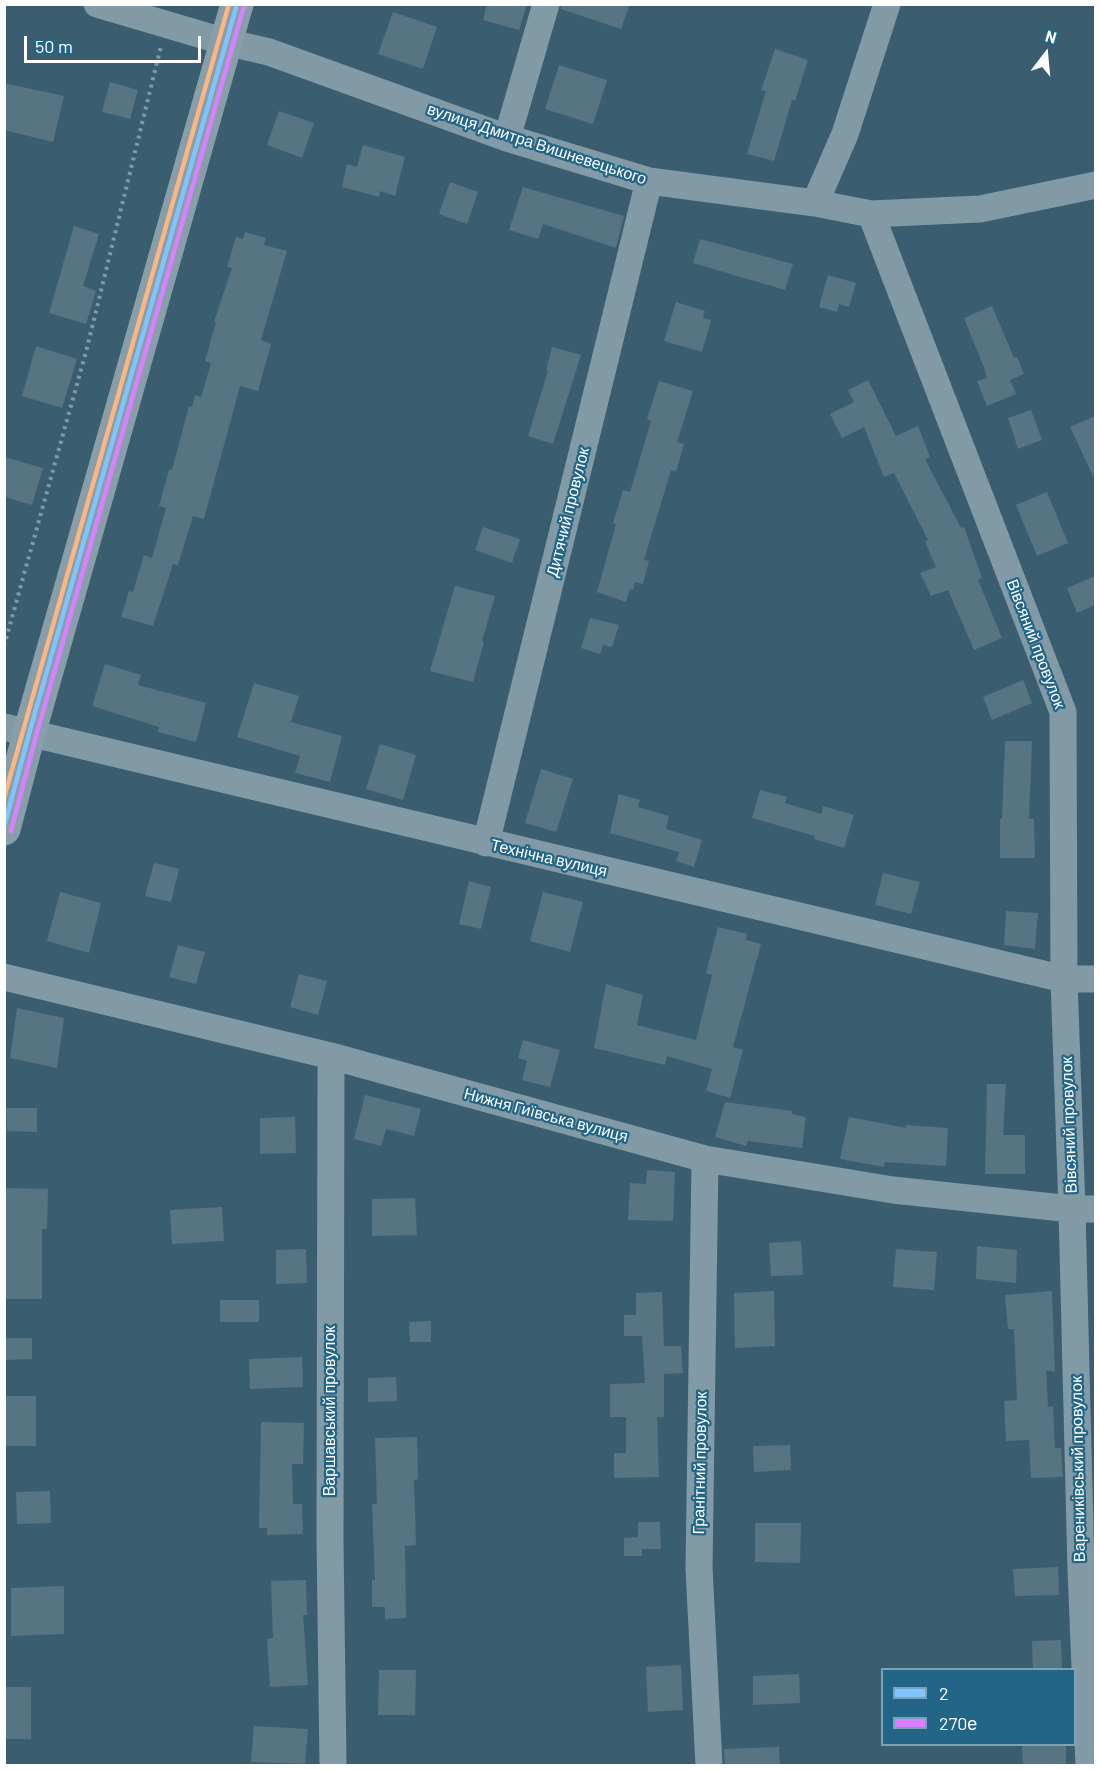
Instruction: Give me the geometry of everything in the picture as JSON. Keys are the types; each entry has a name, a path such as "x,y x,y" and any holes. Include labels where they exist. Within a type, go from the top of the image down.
{"main road":[{"path":"4,829 16,730 237,4"}],"street":[{"name":"вулиця Дмитра Вишневецького","path":"97,4 226,42 269,52 507,138 649,181 815,203 871,214 980,209 1095,185"},
{"path":"507,138 546,4"},
{"path":"815,203 845,135 887,4"},
{"name":"Дитячий провулок","path":"486,843 649,181"},
{"name":"Вівсяний провулок","path":"871,214 1063,712 1064,979 1084,1209"},
{"name":"Технічна вулиця","path":"16,730 1064,979 1095,978"},
{"name":"Нижня Гиївська вулиця","path":"4,976 331,1056 705,1159 893,1190 1084,1209"},
{"name":"Варшавський провулок","path":"331,1056 330,1539 333,1766"},
{"name":"Гранітний провулок","path":"705,1159 699,1568 709,1766"},
{"name":"Варениківський провулок","path":"1084,1209 1081,1570 1089,1766"}],"path":[{"path":"4,646 86,351 166,24"}],"building":[{"path":"487,4 527,4 519,30 483,20"},
{"path":"561,4 630,4 621,29 561,9"},
{"path":"393,12 437,27 423,69 378,54"},
{"path":"775,49 808,60 795,101 792,100 774,161 747,154 766,91 761,90"},
{"path":"559,65 607,80 593,124 545,109"},
{"path":"110,82 138,90 130,119 102,112"},
{"path":"4,83 64,96 53,142 4,130"},
{"path":"279,111 314,123 302,158 267,145"},
{"path":"363,145 405,157 395,196 380,191 379,197 342,187 347,164 357,167"},
{"path":"450,182 478,192 467,224 439,214"},
{"path":"523,187 624,216 616,248 543,224 538,239 509,230"},
{"path":"74,226 99,234 83,286 96,291 86,324 49,313"},
{"path":"245,232 266,238 264,245 287,251 261,340 271,344 258,391 240,386 204,519 193,516 178,565 173,564 153,626 121,617 129,591 133,592 144,555 152,558 166,508 159,506 169,470 172,470 189,406 192,407 195,395 201,397 211,363 205,361 216,322 214,322 232,268 227,267 236,237 243,239"},
{"path":"700,239 793,264 785,290 693,263"},
{"path":"828,275 856,283 849,307 839,304 837,312 819,307"},
{"path":"676,302 705,311 703,318 711,320 702,352 664,341"},
{"path":"992,306 1014,358 1017,357 1024,374 1010,380 1016,394 987,406 977,381 987,378 985,370 964,318"},
{"path":"36,346 77,359 62,408 22,396"},
{"path":"552,347 581,355 553,444 528,436 548,371 546,371"},
{"path":"868,380 896,436 918,426 930,457 925,459 961,528 964,527 982,578 978,580 1002,638 974,650 948,590 931,596 920,573 936,567 925,542 928,540 894,473 884,477 864,427 842,438 830,414 854,402 848,390"},
{"path":"659,381 693,391 677,442 684,444 676,472 671,470 644,560 649,561 643,584 635,582 626,602 597,592 616,524 613,523 623,490 630,492 651,421 647,419"},
{"path":"1031,410 1042,440 1018,449 1008,418"},
{"path":"1095,416 1095,480 1070,427"},
{"path":"4,457 43,468 32,505 4,497"},
{"path":"1047,492 1068,543 1037,556 1016,505"},
{"path":"483,527 520,539 512,563 475,550"},
{"path":"1095,576 1095,605 1077,613 1067,588"},
{"path":"455,586 495,596 473,682 430,671"},
{"path":"590,618 619,625 612,647 603,645 600,654 581,648"},
{"path":"105,664 141,675 138,685 206,703 196,742 158,732 159,727 92,706"},
{"path":"1023,680 1032,703 992,720 983,697"},
{"path":"254,683 299,696 291,722 342,736 330,782 295,773 300,756 237,737"},
{"path":"1005,741 1032,741 1029,819 1034,819 1035,858 1000,858"},
{"path":"380,744 416,755 403,800 366,789"},
{"path":"541,769 573,779 556,832 525,823"},
{"path":"760,790 787,797 785,803 821,814 823,806 854,815 844,848 814,839 815,836 752,818"},
{"path":"619,794 640,800 638,807 669,816 666,829 702,840 694,867 676,861 679,852 610,833"},
{"path":"154,863 179,869 171,902 145,896"},
{"path":"883,873 920,882 911,914 875,905"},
{"path":"469,881 491,887 481,929 459,924"},
{"path":"60,892 101,903 89,953 47,941"},
{"path":"543,892 583,902 570,952 530,941"},
{"path":"1006,911 1038,913 1035,949 1004,945"},
{"path":"718,927 747,934 746,940 761,944 733,1047 743,1050 730,1098 706,1091 712,1069 667,1056 665,1065 594,1048 606,984 643,995 637,1025 696,1040 712,975 706,973"},
{"path":"178,945 205,952 196,984 169,977"},
{"path":"299,974 327,981 318,1015 290,1007"},
{"path":"17,1008 64,1018 57,1068 10,1058"},
{"path":"523,1040 560,1050 550,1087 522,1080 527,1061 518,1058"},
{"path":"987,1084 1006,1084 1003,1135 1025,1135 1025,1174 985,1174"},
{"path":"365,1095 421,1109 414,1136 386,1129 381,1146 354,1139"},
{"path":"725,1102 792,1111 792,1114 806,1117 802,1148 748,1141 746,1146 715,1137"},
{"path":"6,1108 37,1108 37,1132 7,1131"},
{"path":"295,1117 296,1153 260,1154 260,1118"},
{"path":"849,1117 906,1128 906,1125 948,1128 946,1166 885,1162 884,1167 840,1159"},
{"path":"647,1170 675,1172 673,1221 628,1220 630,1183 646,1184"},
{"path":"4,1188 48,1189 47,1229 42,1229 42,1299 4,1299"},
{"path":"415,1198 417,1235 372,1236 372,1199"},
{"path":"222,1207 224,1241 172,1244 170,1210"},
{"path":"801,1241 803,1275 771,1276 769,1243"},
{"path":"977,1246 1017,1250 1016,1283 976,1279"},
{"path":"306,1249 307,1283 276,1284 276,1250"},
{"path":"896,1249 937,1252 934,1290 893,1287"},
{"path":"774,1291 775,1346 735,1348 734,1293"},
{"path":"1052,1291 1055,1371 1046,1371 1048,1407 1053,1406 1055,1448 1061,1448 1063,1477 1031,1478 1029,1440 1006,1441 1004,1401 1017,1400 1014,1329 1008,1329 1005,1295"},
{"path":"662,1292 664,1346 681,1346 683,1373 664,1374 664,1417 657,1417 659,1477 614,1478 614,1453 626,1453 626,1417 610,1417 610,1384 645,1383 642,1336 624,1336 624,1315 636,1315 636,1293"},
{"path":"220,1300 259,1300 259,1322 220,1322"},
{"path":"431,1321 431,1342 410,1342 409,1322"},
{"path":"4,1338 32,1338 32,1359 4,1360"},
{"path":"302,1357 303,1387 250,1389 249,1359"},
{"path":"396,1377 397,1401 368,1402 368,1378"},
{"path":"5,1396 36,1396 36,1446 5,1446"},
{"path":"261,1422 304,1423 303,1464 292,1464 293,1504 302,1504 303,1534 267,1535 267,1528 259,1528"},
{"path":"417,1437 418,1479 414,1480 416,1545 405,1546 406,1618 385,1619 385,1607 372,1607 372,1580 375,1580 372,1504 377,1504 375,1438"},
{"path":"790,1445 791,1470 754,1472 753,1446"},
{"path":"50,1491 51,1523 17,1524 16,1492"},
{"path":"638,1522 660,1522 661,1549 642,1549 642,1556 624,1556 624,1538 638,1537"},
{"path":"755,1523 801,1523 800,1563 755,1562"},
{"path":"1058,1567 1059,1595 1015,1596 1013,1569"},
{"path":"306,1580 307,1615 303,1615 308,1685 270,1687 267,1639 273,1638 271,1581"},
{"path":"64,1586 64,1634 11,1636 11,1588"},
{"path":"1061,1640 1062,1668 1033,1668 1032,1641"},
{"path":"681,1665 683,1710 648,1712 646,1667"},
{"path":"379,1670 416,1670 415,1715 378,1715"},
{"path":"799,1674 800,1703 753,1705 753,1676"},
{"path":"4,1687 31,1687 31,1739 4,1739"},
{"path":"254,1726 308,1729 305,1764 251,1762"},
{"path":"1022,1746 1066,1746 1066,1766 1023,1766"},
{"path":"779,1747 780,1766 725,1766 724,1749"}],"transit line":[{"path":"4,798 229,4"},
{"name":"2","path":"4,827 237,4"},
{"name":"270е","path":"11,831 244,6"}]}
